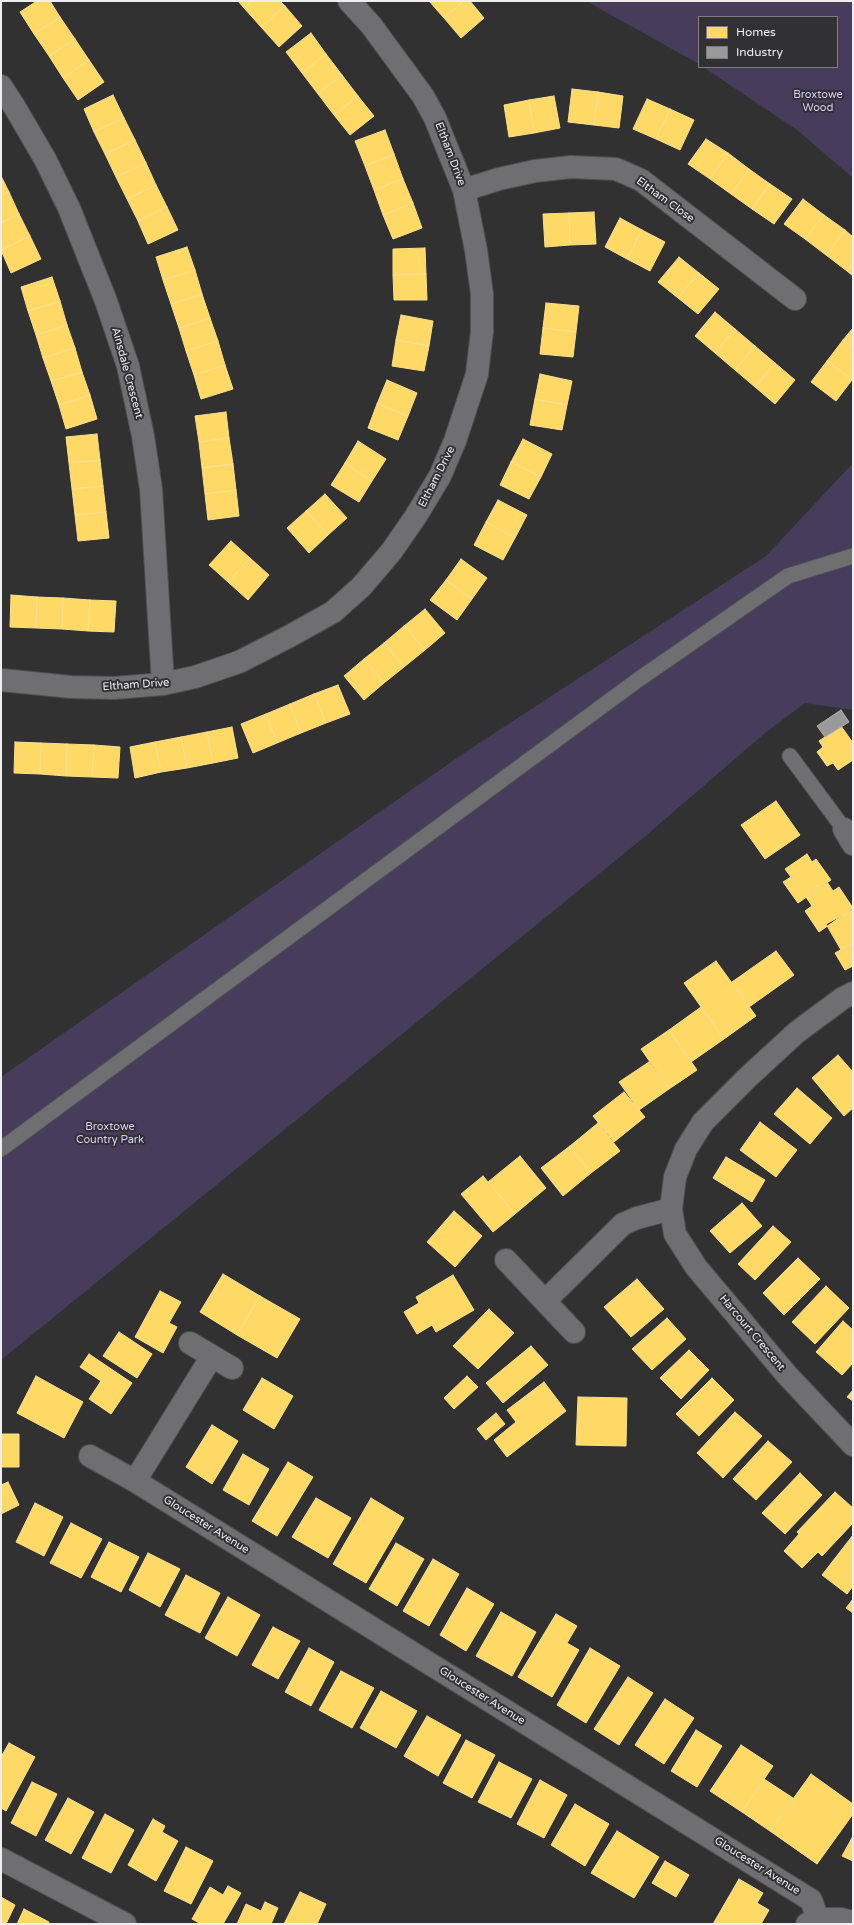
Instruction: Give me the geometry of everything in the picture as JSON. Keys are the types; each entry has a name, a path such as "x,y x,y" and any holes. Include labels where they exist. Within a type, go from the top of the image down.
{"street":[{"name":"Eltham Drive","path":"1,680 71,688 114,688 164,684 195,677 239,662 332,612 362,587 391,552 416,516 440,476 455,441 477,374 482,331 482,294 476,250 464,190 446,142 424,96 371,25 350,1"},
{"name":"Ainsdale Crescent","path":"1,86 45,159 69,208 106,301 128,366 143,436 151,489 164,684"},
{"name":"Eltham Close","path":"464,190 499,179 535,171 571,167 616,169 641,180 795,300"},
{"name":"Harcourt Crescent","path":"853,993 843,998 797,1032 747,1078 703,1122 686,1149 675,1177 671,1210 675,1234 696,1267 787,1375 853,1445"},
{"path":"545,1301 623,1224 643,1216 671,1210"},
{"path":"506,1260 574,1332"},
{"path":"190,1343 232,1368"},
{"path":"135,1481 212,1356"},
{"name":"Gloucester Avenue","path":"90,1456 135,1481 811,1900 813,1921"},
{"path":"1,1859 125,1924"},
{"path":"813,1921 841,1918 853,1922"}],"lane":[{"path":"1,1149 642,678 788,576 853,556"},
{"path":"790,756 848,836"}],"green space":[{"name":"Broxtowe Wood","path":"586,1 853,1 853,178 797,130 704,68 838,68 838,16 698,16 698,63"},
{"name":"Broxtowe Country Park","path":"853,463 853,710 805,703 765,733 642,839 1,1360 1,1077 464,753 766,556"}],"building: Homes":[{"path":"37,1 50,1 60,17 34,34 20,12"},
{"path":"238,1 252,1 244,8"},
{"path":"252,1 280,1 285,6 261,27 244,8"},
{"path":"429,1 464,1 444,18"},
{"path":"464,1 470,1 484,18 461,38 444,18"},
{"path":"285,6 302,26 279,47 261,27"},
{"path":"60,17 75,39 49,56 34,34"},
{"path":"311,33 326,54 302,73 286,52"},
{"path":"75,39 89,60 63,78 49,56"},
{"path":"326,54 342,75 318,94 302,73"},
{"path":"89,60 104,82 78,100 63,78"},
{"path":"342,75 358,96 334,115 318,94"},
{"path":"572,89 598,92 594,125 568,122"},
{"path":"598,92 623,96 619,128 594,125"},
{"path":"113,95 124,118 94,132 84,109"},
{"path":"358,96 374,116 350,135 334,115"},
{"path":"554,96 560,128 534,133 529,100"},
{"path":"647,99 670,109 656,139 633,129"},
{"path":"529,100 534,133 509,137 504,105"},
{"path":"670,109 694,120 680,150 656,139"},
{"path":"124,118 135,140 105,154 94,132"},
{"path":"385,130 394,154 365,166 355,141"},
{"path":"706,139 728,153 710,179 688,164"},
{"path":"135,140 146,163 116,177 105,154"},
{"path":"728,153 749,169 731,194 710,179"},
{"path":"394,154 403,179 374,190 365,166"},
{"path":"146,163 156,185 127,199 116,177"},
{"path":"749,169 770,184 752,209 731,194"},
{"path":"1,176 9,192 1,195"},
{"path":"403,179 413,203 383,215 374,190"},
{"path":"770,184 792,199 774,224 752,209"},
{"path":"156,185 167,207 138,221 127,199"},
{"path":"9,192 19,214 1,223 1,195"},
{"path":"803,199 824,215 805,239 784,224"},
{"path":"413,203 422,228 393,239 383,215"},
{"path":"167,207 178,230 148,244 138,221"},
{"path":"594,212 596,244 570,245 569,213"},
{"path":"569,213 570,245 545,247 543,214"},
{"path":"19,214 30,236 1,250 1,223"},
{"path":"824,215 845,230 826,255 805,239"},
{"path":"620,218 642,230 627,259 605,247"},
{"path":"642,230 665,242 650,271 627,259"},
{"path":"845,230 853,237 853,263 847,271 826,255"},
{"path":"30,236 41,259 11,273 1,250"},
{"path":"187,247 195,270 163,280 156,257"},
{"path":"425,248 426,274 393,275 393,249"},
{"path":"679,257 699,273 678,298 658,282"},
{"path":"853,263 853,276 847,271"},
{"path":"195,270 202,294 171,304 163,280"},
{"path":"699,273 719,289 698,314 678,298"},
{"path":"426,274 427,300 394,300 393,275"},
{"path":"52,277 60,301 28,311 21,287"},
{"path":"202,294 210,318 179,328 171,304"},
{"path":"60,301 67,325 36,335 28,311"},
{"path":"546,303 579,306 576,332 543,328"},
{"path":"715,312 735,329 715,353 695,336"},
{"path":"401,315 433,321 429,346 396,340"},
{"path":"210,318 218,341 186,351 179,328"},
{"path":"67,325 75,348 43,358 36,335"},
{"path":"543,328 576,332 573,357 540,354"},
{"path":"853,328 853,348 843,340"},
{"path":"735,329 755,346 735,370 715,353"},
{"path":"396,340 429,346 424,371 392,366"},
{"path":"843,340 853,348 852,380 827,361"},
{"path":"218,341 225,365 194,375 186,351"},
{"path":"755,346 775,363 755,387 735,370"},
{"path":"75,348 82,372 51,381 43,358"},
{"path":"827,361 852,380 836,401 811,382"},
{"path":"775,363 795,380 775,404 755,387"},
{"path":"225,365 233,389 201,399 194,375"},
{"path":"82,372 90,395 59,405 51,381"},
{"path":"540,374 572,381 567,405 535,399"},
{"path":"387,380 417,393 408,416 377,404"},
{"path":"90,395 97,419 66,429 59,405"},
{"path":"535,399 567,405 562,430 530,425"},
{"path":"377,404 408,416 398,440 368,428"},
{"path":"226,412 229,438 199,442 195,416"},
{"path":"97,434 100,460 69,463 66,437"},
{"path":"229,438 233,464 202,468 199,442"},
{"path":"523,439 552,454 541,477 511,462"},
{"path":"358,441 386,459 372,481 345,463"},
{"path":"100,460 103,486 72,489 69,463"},
{"path":"511,462 541,477 529,499 500,485"},
{"path":"345,463 372,481 359,502 331,485"},
{"path":"233,464 236,490 205,494 202,468"},
{"path":"103,486 106,512 75,515 72,489"},
{"path":"236,490 239,516 208,520 205,494"},
{"path":"325,494 347,518 328,535 306,511"},
{"path":"498,500 527,515 515,538 486,522"},
{"path":"306,511 328,535 309,553 287,528"},
{"path":"106,512 109,538 78,541 75,515"},
{"path":"486,522 515,538 503,560 474,545"},
{"path":"231,541 250,558 228,582 209,565"},
{"path":"250,558 269,575 248,600 228,582"},
{"path":"461,559 487,578 472,599 446,580"},
{"path":"446,580 472,599 457,620 430,600"},
{"path":"11,595 37,597 36,628 10,627"},
{"path":"37,597 63,598 62,629 36,628"},
{"path":"63,598 90,600 88,631 62,629"},
{"path":"90,600 116,601 114,632 88,631"},
{"path":"425,609 445,633 425,650 404,626"},
{"path":"404,626 425,650 404,667 384,643"},
{"path":"384,643 404,667 384,683 364,659"},
{"path":"364,659 384,683 364,700 344,676"},
{"path":"338,685 350,714 326,723 314,694"},
{"path":"314,694 326,723 301,733 290,704"},
{"path":"290,704 301,733 277,743 266,714"},
{"path":"266,714 277,743 253,753 241,724"},
{"path":"841,726 853,743 853,760 838,770 833,763 827,766 817,752 823,747 819,741"},
{"path":"232,727 238,758 213,763 207,732"},
{"path":"207,732 213,763 187,768 181,737"},
{"path":"181,737 187,768 161,772 155,742"},
{"path":"15,742 41,743 40,774 14,773"},
{"path":"155,742 161,772 135,778 130,747"},
{"path":"41,743 67,744 66,776 40,774"},
{"path":"67,744 94,745 92,777 66,776"},
{"path":"94,745 120,747 118,778 92,777"},
{"path":"776,801 800,835 765,859 741,825"},
{"path":"807,854 812,862 816,859 831,880 798,903 783,882 791,877 785,869"},
{"path":"827,882 833,891 839,887 853,908 819,932 805,911 812,906 806,897"},
{"path":"852,910 853,943 841,950 826,924"},
{"path":"853,943 853,966 845,970 835,953"},
{"path":"776,951 794,975 749,1007 732,982"},
{"path":"716,961 756,1016 724,1039 684,983"},
{"path":"701,1007 724,1039 691,1062 669,1030"},
{"path":"669,1030 697,1070 669,1089 641,1049"},
{"path":"838,1055 853,1072 853,1108 844,1116 812,1078"},
{"path":"649,1062 669,1089 639,1110 619,1082"},
{"path":"797,1088 832,1118 810,1144 774,1114"},
{"path":"624,1092 645,1117 614,1142 593,1116"},
{"path":"760,1122 797,1150 776,1177 740,1150"},
{"path":"598,1123 620,1151 591,1173 570,1146"},
{"path":"570,1146 591,1173 563,1196 541,1168"},
{"path":"520,1156 546,1188 515,1214 488,1182"},
{"path":"726,1157 765,1180 752,1202 713,1178"},
{"path":"483,1176 515,1214 493,1232 461,1194"},
{"path":"742,1203 762,1226 730,1253 710,1231"},
{"path":"454,1211 482,1236 455,1267 427,1242"},
{"path":"773,1226 791,1242 755,1280 738,1264"},
{"path":"798,1258 820,1279 784,1315 763,1293"},
{"path":"223,1274 260,1296 237,1335 200,1312"},
{"path":"453,1275 474,1310 436,1332 432,1325 417,1334 404,1312 419,1303 416,1297"},
{"path":"637,1279 664,1309 631,1337 604,1307"},
{"path":"826,1286 849,1308 815,1344 792,1322"},
{"path":"160,1291 181,1302 169,1323 177,1327 163,1353 135,1337"},
{"path":"260,1296 300,1319 277,1358 237,1335"},
{"path":"489,1309 514,1333 478,1369 453,1346"},
{"path":"667,1318 686,1339 652,1370 632,1349"},
{"path":"843,1321 853,1330 853,1363 842,1375 816,1352"},
{"path":"119,1332 152,1354 137,1378 103,1356"},
{"path":"531,1346 548,1365 503,1403 486,1383"},
{"path":"689,1350 709,1370 681,1399 660,1378"},
{"path":"89,1354 132,1383 111,1414 89,1399 101,1381 80,1367"},
{"path":"36,1376 83,1402 64,1438 17,1413"},
{"path":"467,1376 478,1387 454,1409 444,1398"},
{"path":"262,1378 293,1396 274,1429 243,1410"},
{"path":"712,1378 734,1400 699,1436 676,1414"},
{"path":"544,1382 566,1411 507,1457 494,1440 516,1422 507,1410"},
{"path":"853,1390 853,1401 847,1397"},
{"path":"578,1397 627,1398 626,1446 576,1445"},
{"path":"735,1412 762,1436 723,1478 697,1453"},
{"path":"496,1413 505,1424 486,1440 477,1429"},
{"path":"212,1425 238,1441 212,1484 186,1467"},
{"path":"1,1434 19,1434 19,1467 1,1467"},
{"path":"768,1441 792,1462 756,1500 733,1479"},
{"path":"243,1454 269,1469 249,1505 223,1490"},
{"path":"288,1462 313,1477 277,1536 252,1521"},
{"path":"800,1473 822,1495 785,1534 762,1513"},
{"path":"8,1482 19,1505 1,1514 1,1485"},
{"path":"835,1492 853,1508 853,1523 822,1556 818,1552 802,1568 784,1551 799,1534 797,1532"},
{"path":"316,1498 351,1518 328,1558 292,1537"},
{"path":"371,1498 404,1518 366,1583 333,1564"},
{"path":"35,1503 63,1517 44,1556 16,1542"},
{"path":"71,1523 102,1539 81,1578 50,1563"},
{"path":"853,1535 853,1586 847,1594 822,1575"},
{"path":"109,1542 139,1557 121,1592 91,1577"},
{"path":"396,1543 424,1559 397,1606 369,1589"},
{"path":"148,1553 180,1569 160,1607 129,1590"},
{"path":"433,1559 459,1574 429,1626 403,1611"},
{"path":"186,1575 220,1593 200,1633 165,1615"},
{"path":"467,1588 494,1604 466,1651 440,1635"},
{"path":"228,1597 260,1615 237,1656 205,1638"},
{"path":"853,1599 853,1613 846,1608"},
{"path":"501,1612 536,1632 512,1676 476,1656"},
{"path":"556,1614 577,1626 567,1643 579,1650 552,1697 518,1677"},
{"path":"273,1627 300,1641 278,1679 252,1665"},
{"path":"309,1648 334,1662 311,1706 285,1692"},
{"path":"590,1648 620,1666 586,1723 557,1705"},
{"path":"341,1671 374,1688 352,1728 319,1710"},
{"path":"628,1677 653,1693 619,1745 594,1729"},
{"path":"381,1691 417,1711 396,1748 360,1728"},
{"path":"665,1699 694,1718 664,1764 635,1745"},
{"path":"427,1716 461,1735 438,1776 404,1756"},
{"path":"696,1730 722,1746 697,1787 671,1771"},
{"path":"466,1740 495,1755 472,1798 443,1783"},
{"path":"9,1743 35,1757 6,1811 1,1808 1,1757"},
{"path":"741,1745 773,1766 742,1812 710,1791"},
{"path":"499,1762 532,1779 511,1818 478,1802"},
{"path":"811,1774 853,1804 853,1814 817,1864 770,1831"},
{"path":"764,1779 793,1798 770,1831 742,1812"},
{"path":"540,1780 567,1795 544,1838 517,1824"},
{"path":"32,1782 57,1794 36,1836 11,1823"},
{"path":"68,1798 94,1812 71,1854 45,1840"},
{"path":"575,1804 609,1824 585,1866 551,1845"},
{"path":"105,1814 134,1830 111,1873 82,1858"},
{"path":"153,1819 165,1826 162,1832 178,1841 156,1881 128,1865"},
{"path":"617,1831 659,1857 634,1898 591,1873"},
{"path":"853,1836 853,1861 842,1856"},
{"path":"186,1847 213,1861 191,1904 164,1891"},
{"path":"665,1861 689,1875 676,1897 652,1883"},
{"path":"739,1879 763,1893 757,1903 769,1910 761,1924 713,1924"},
{"path":"228,1886 241,1893 223,1924 201,1924 192,1919 210,1887 223,1895"},
{"path":"300,1892 326,1904 317,1924 284,1924"},
{"path":"1,1897 15,1905 6,1924 1,1924"},
{"path":"265,1902 278,1908 271,1924 237,1924 246,1904 261,1911"},
{"path":"24,1909 49,1922 48,1924 17,1924"}],"building: Industry":[{"path":"841,710 849,722 825,737 817,726"}]}
